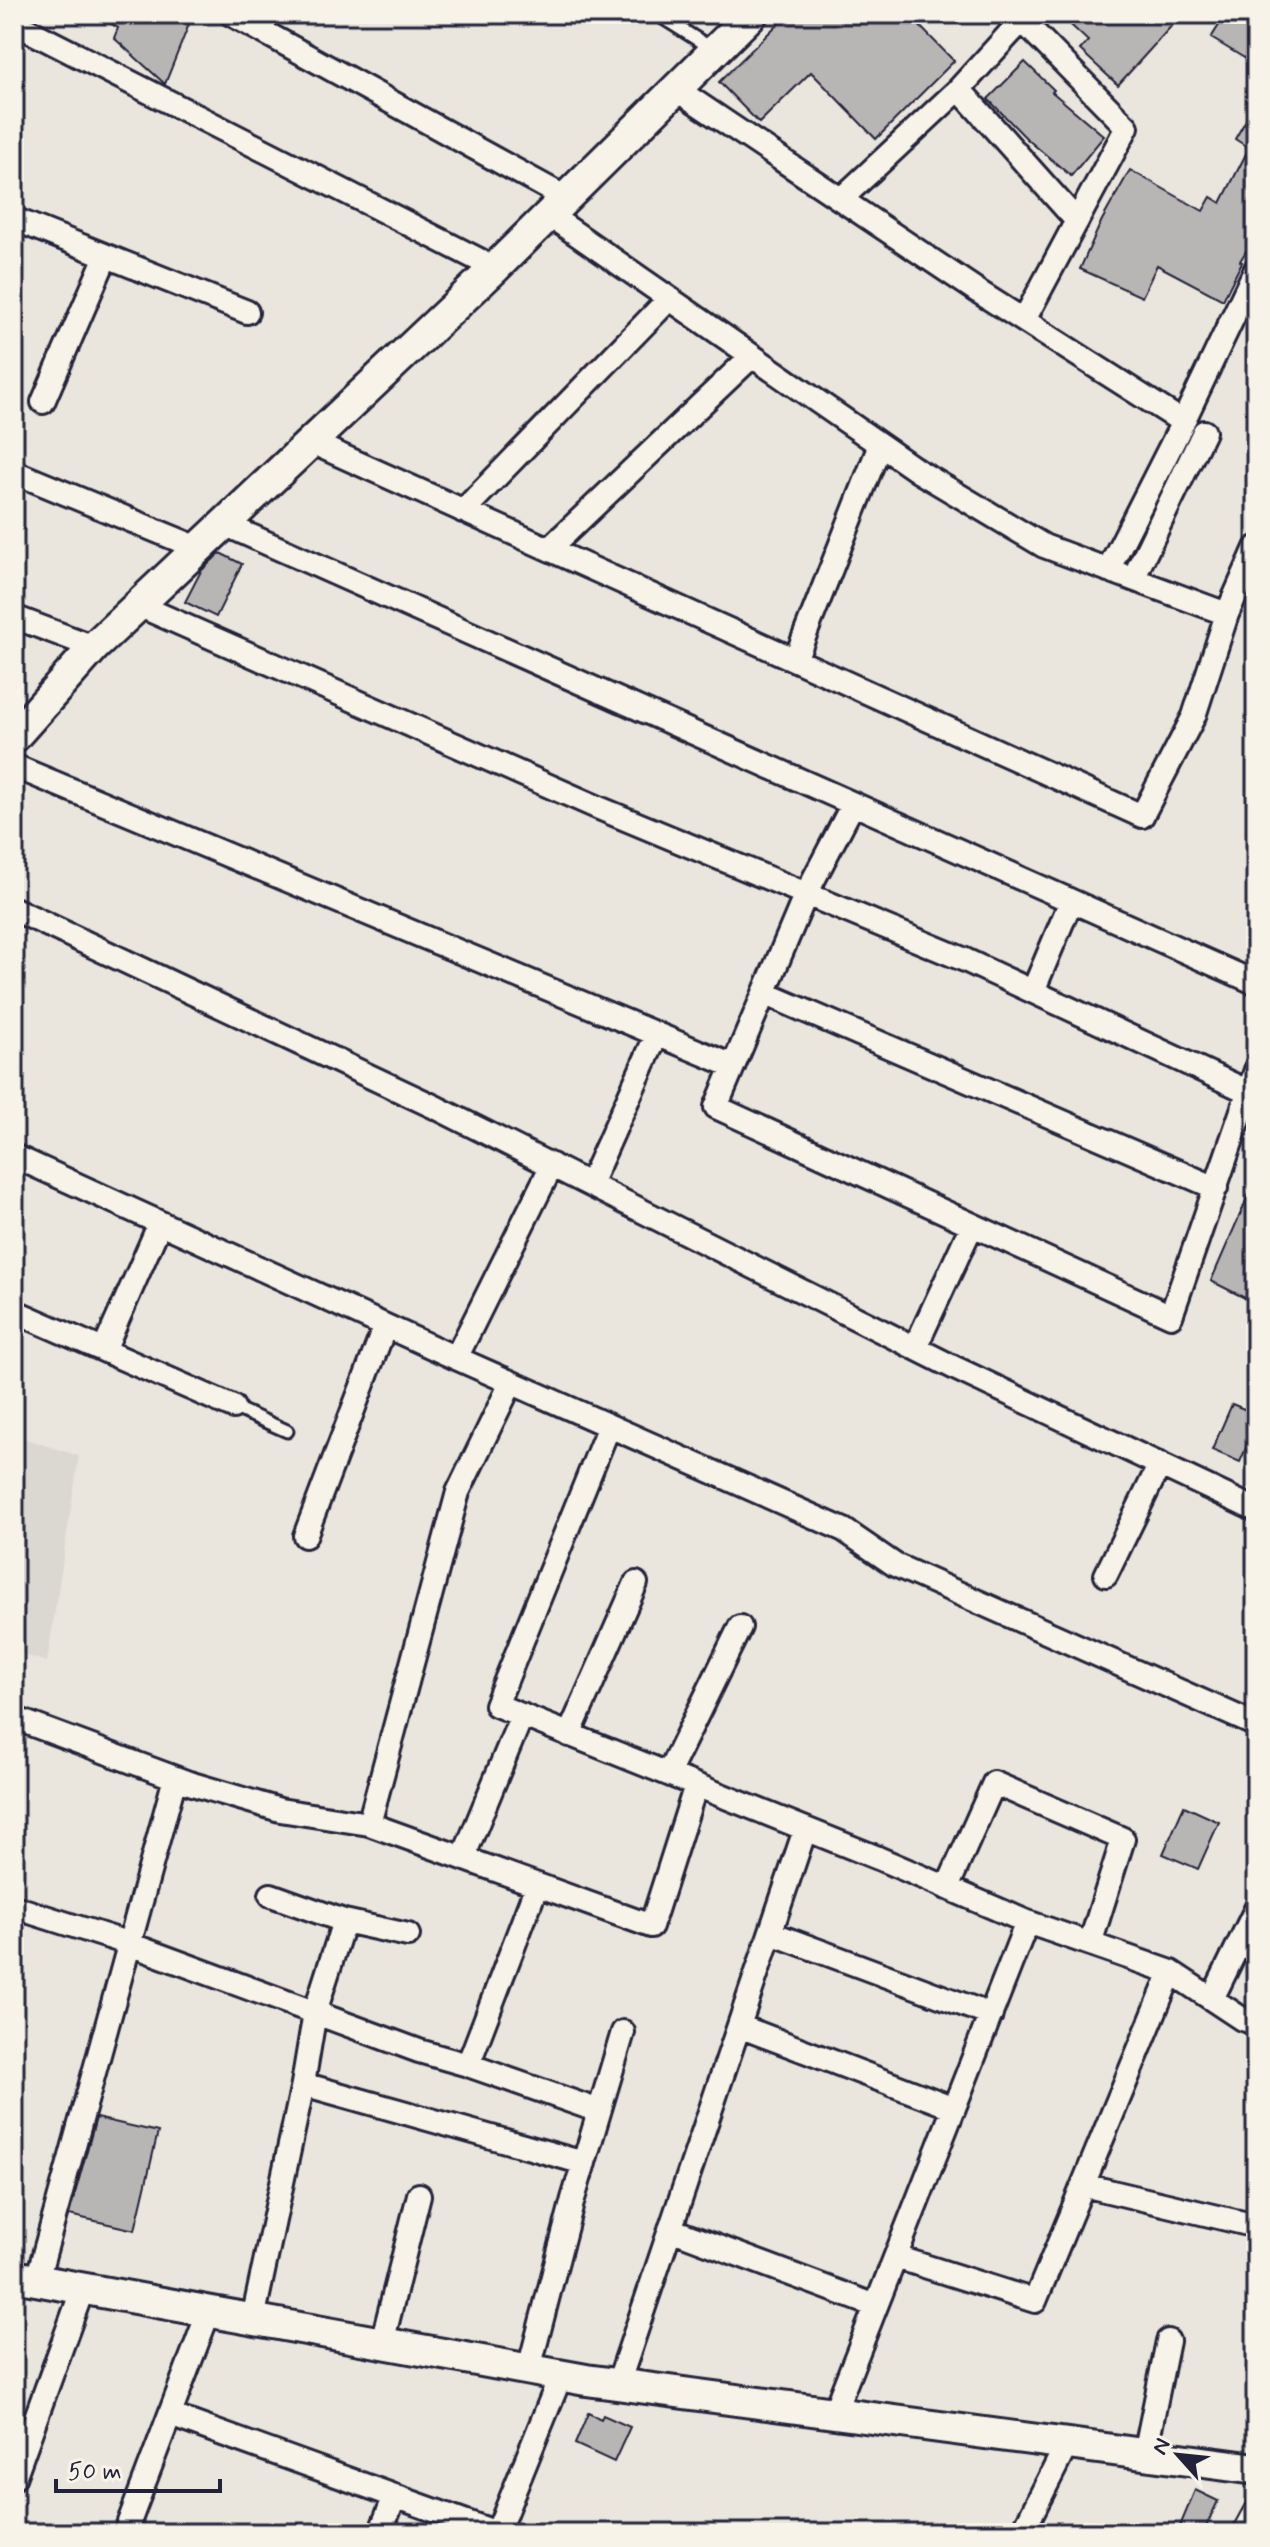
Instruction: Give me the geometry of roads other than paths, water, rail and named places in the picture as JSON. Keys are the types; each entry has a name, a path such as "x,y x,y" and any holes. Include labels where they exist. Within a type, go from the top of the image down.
{"street":[{"path":"231,14 557,206 669,299 918,471 1044,546 1227,614"},
{"path":"16,731 94,647 495,268 752,14"},
{"path":"841,199 959,89 1019,17 1127,127 1024,320"},
{"path":"14,23 495,268"},
{"path":"676,89 1183,422"},
{"path":"959,89 1077,221"},
{"path":"14,219 247,312"},
{"path":"43,402 106,256"},
{"path":"1108,570 1256,269"},
{"path":"463,511 669,299"},
{"path":"549,549 752,356"},
{"path":"1133,579 1204,432"},
{"path":"311,442 1142,816 1194,716 1227,614 1256,548"},
{"path":"795,660 880,445"},
{"path":"14,472 198,548"},
{"path":"224,524 1256,983"},
{"path":"138,605 584,802 1033,991 1249,1092"},
{"path":"14,617 94,647"},
{"path":"14,766 733,1066"},
{"path":"853,804 806,894 716,1107 1171,1316 1256,1070"},
{"path":"1033,991 1071,901"},
{"path":"14,909 437,1108 915,1348 1256,1510"},
{"path":"764,993 1216,1188"},
{"path":"590,1184 657,1034"},
{"path":"14,1156 511,1383 844,1530 895,1565 1256,1725"},
{"path":"456,1358 552,1165"},
{"path":"104,1350 160,1223"},
{"path":"915,1348 972,1225"},
{"path":"14,1311 233,1407"},
{"path":"305,1536 385,1326"},
{"path":"369,1824 458,1492 511,1383"},
{"path":"609,1426 496,1705 1027,1922 1171,1972 1242,2019 1256,2023"},
{"path":"1106,1575 1160,1464"},
{"path":"569,1735 636,1583"},
{"path":"668,1774 740,1627"},
{"path":"463,1858 522,1715"},
{"path":"14,1718 175,1778 280,1810 369,1824 651,1926 696,1785"},
{"path":"175,1778 129,1944 26,2278 618,2384 1256,2469"},
{"path":"947,1888 994,1783 1123,1839 1090,1944"},
{"path":"618,2384 805,1830"},
{"path":"468,2065 537,1885"},
{"path":"271,1895 344,1921 408,1935"},
{"path":"14,1907 129,1944 419,2051 599,2111"},
{"path":"1212,1999 1256,1909"},
{"path":"253,2319 303,2084 315,2012 344,1921"},
{"path":"834,2413 1027,1922"},
{"path":"771,1933 991,2015"},
{"path":"896,2257 1035,2301 1171,1972"},
{"path":"739,2026 954,2108"},
{"path":"529,2369 623,2032"},
{"path":"303,2084 584,2163"},
{"path":"1083,2185 1256,2226"},
{"path":"382,2343 419,2195"},
{"path":"670,2229 876,2306"},
{"path":"14,2478 83,2288"},
{"path":"125,2533 209,2311"},
{"path":"1145,2454 1168,2341"},
{"path":"170,2415 497,2533 561,2375"},
{"path":"1022,2533 1067,2444"},
{"path":"380,2533 395,2496"},
{"path":"1244,2533 1256,2511"}],"lane":[{"path":"657,14 716,50"},
{"path":"233,1407 287,1431"}]}
